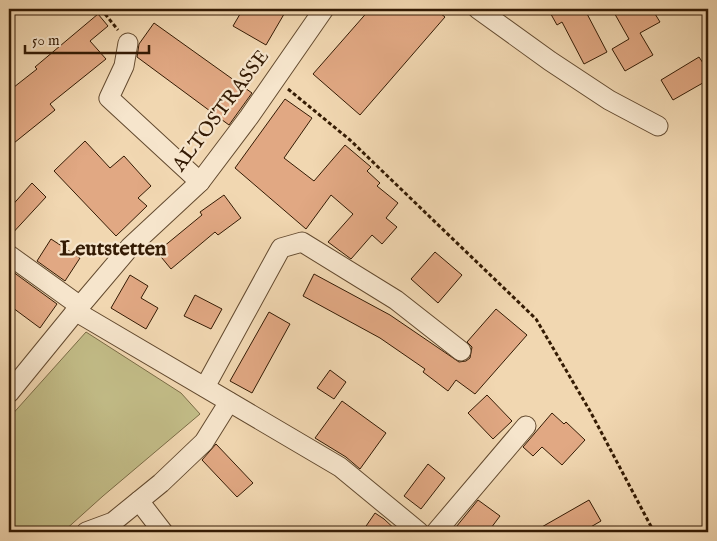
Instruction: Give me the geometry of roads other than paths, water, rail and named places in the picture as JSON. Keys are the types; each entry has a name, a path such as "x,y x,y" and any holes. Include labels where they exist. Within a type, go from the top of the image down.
{"street":[{"name":"ALTOSTRASSE","path":"9,393 130,247 200,182 249,117 324,9"},
{"path":"478,9 550,61 609,100 658,126"},
{"path":"128,43 124,66 109,98 200,182"},
{"path":"205,388 281,248 302,242 396,300 461,351"},
{"path":"9,255 77,309 340,468 419,532"},
{"path":"86,532 113,522 161,483 204,442 230,402"},
{"path":"436,532 526,426"},
{"path":"139,501 163,532"}],"district":[{"name":"Leutstetten","path":"113,249"}]}
